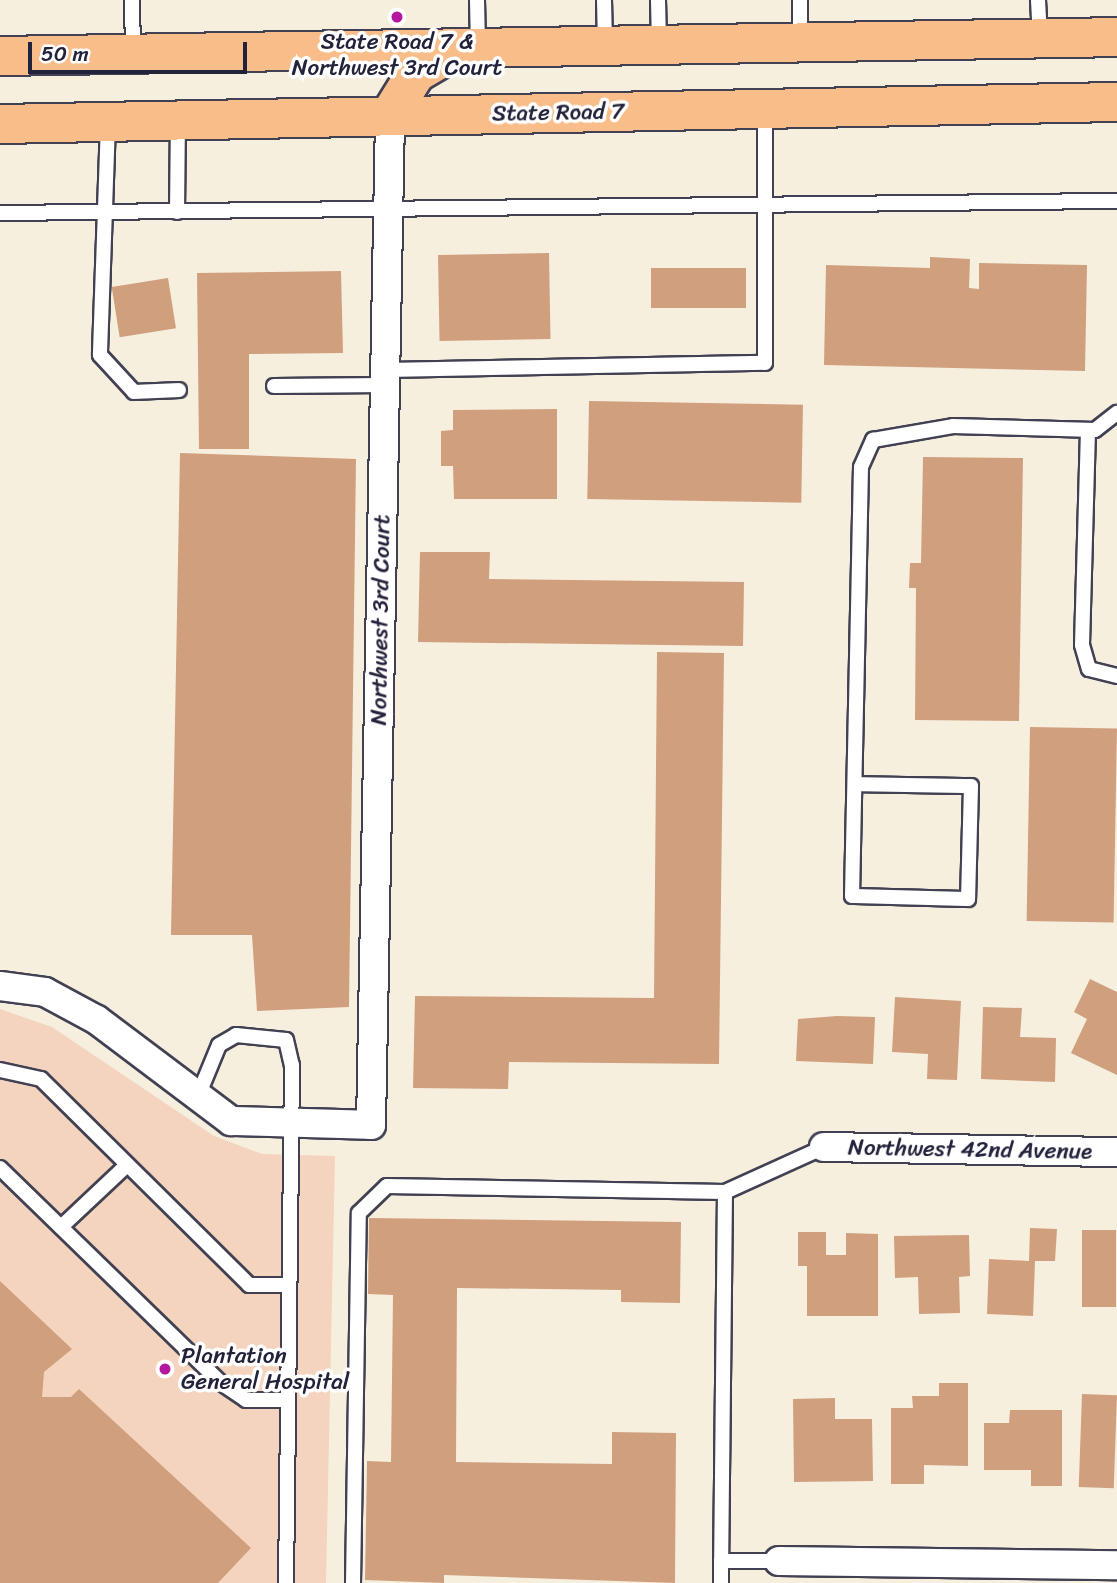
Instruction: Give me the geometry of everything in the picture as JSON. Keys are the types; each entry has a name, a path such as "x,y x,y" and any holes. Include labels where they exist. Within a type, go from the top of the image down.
{"main road":[{"path":"0,56 1117,37"},
{"path":"390,115 416,73 468,47"},
{"name":"State Road 7","path":"0,124 1117,102"}],"street":[{"name":"Northwest 3rd Court","path":"287,1123 371,1125 390,115"},
{"path":"0,986 45,992 97,1020 231,1121 287,1123"},
{"name":"Northwest 42nd Avenue","path":"824,1147 1117,1152"},
{"path":"779,1561 1117,1565"}],"lane":[{"path":"132,0 133,53"},
{"path":"468,47 477,0"},
{"path":"604,0 605,45"},
{"path":"658,0 659,44"},
{"path":"800,0 800,43"},
{"path":"1038,0 1040,38"},
{"path":"274,386 385,378 765,363 765,109"},
{"path":"177,212 178,120"},
{"path":"108,122 100,355 134,392 179,390"},
{"path":"0,213 1117,201"},
{"path":"855,783 971,786 968,899 852,896 861,467 873,440 953,426 1088,430 1117,413"},
{"path":"1088,430 1082,645 1089,669 1117,676"},
{"path":"198,1096 219,1045 236,1035 286,1040 292,1065 287,1123 286,1583"},
{"path":"0,1070 41,1079 249,1285 287,1285"},
{"path":"353,1583 359,1213 387,1186 725,1192 824,1147"},
{"path":"61,1227 127,1165"},
{"path":"0,1168 221,1383 246,1399 288,1400"},
{"path":"721,1583 725,1192"},
{"path":"721,1561 779,1561"}],"shaded area":[{"name":"Plantation General Hospital","path":"0,1009 52,1027 214,1136 262,1154 335,1156 326,1583 0,1583"}],"building":[{"path":"549,253 551,339 440,341 438,255"},
{"path":"930,257 970,259 969,288 979,289 979,263 1087,265 1085,371 824,365 826,265 930,268"},
{"path":"651,268 746,268 746,308 651,308"},
{"path":"341,271 343,353 249,354 249,449 199,449 197,273"},
{"path":"168,278 176,328 120,337 112,287"},
{"path":"589,401 803,405 801,503 587,499"},
{"path":"557,409 557,499 454,499 453,466 441,466 441,431 453,430 453,410"},
{"path":"180,453 356,459 349,1007 257,1011 252,935 171,935"},
{"path":"923,457 1023,458 1019,721 915,720 916,588 909,588 910,563 921,563"},
{"path":"420,552 490,552 489,579 744,582 743,646 418,642"},
{"path":"657,652 724,653 719,1064 509,1062 508,1089 413,1088 415,996 654,998"},
{"path":"1030,727 1117,729 1114,922 1027,921"},
{"path":"1090,979 1117,992 1117,1075 1071,1053 1087,1019 1074,1012"},
{"path":"895,997 961,1001 957,1080 927,1079 928,1054 892,1052"},
{"path":"983,1007 1022,1008 1020,1037 1056,1038 1055,1082 981,1079"},
{"path":"875,1017 873,1064 796,1061 798,1019"},
{"path":"369,1218 681,1222 680,1303 621,1302 621,1290 457,1288 456,1462 612,1464 612,1432 676,1433 675,1583 444,1575 444,1583 365,1580 367,1461 391,1462 393,1295 368,1294"},
{"path":"1030,1228 1057,1229 1055,1261 1035,1261 1033,1316 987,1314 989,1259 1029,1261"},
{"path":"1082,1230 1116,1230 1116,1307 1082,1307"},
{"path":"798,1232 826,1232 826,1255 846,1255 846,1233 878,1234 878,1316 807,1316 807,1266 798,1266"},
{"path":"969,1235 970,1276 959,1277 960,1313 919,1314 918,1277 895,1278 894,1236"},
{"path":"0,1281 72,1349 44,1372 42,1397 71,1397 79,1389 251,1548 218,1583 0,1583"},
{"path":"939,1383 968,1383 968,1466 924,1465 924,1484 891,1484 891,1408 913,1408 912,1396 939,1396"},
{"path":"1082,1394 1117,1395 1114,1488 1079,1487"},
{"path":"835,1398 835,1419 872,1419 873,1481 794,1482 793,1399"},
{"path":"1010,1410 1062,1410 1062,1486 1031,1486 1031,1470 984,1470 984,1423 1009,1423"}],"place":[{"name":"State Road 7 & Northwest 3rd Court","path":"397,17"},
{"name":"Plantation General Hospital","path":"165,1369"}]}
